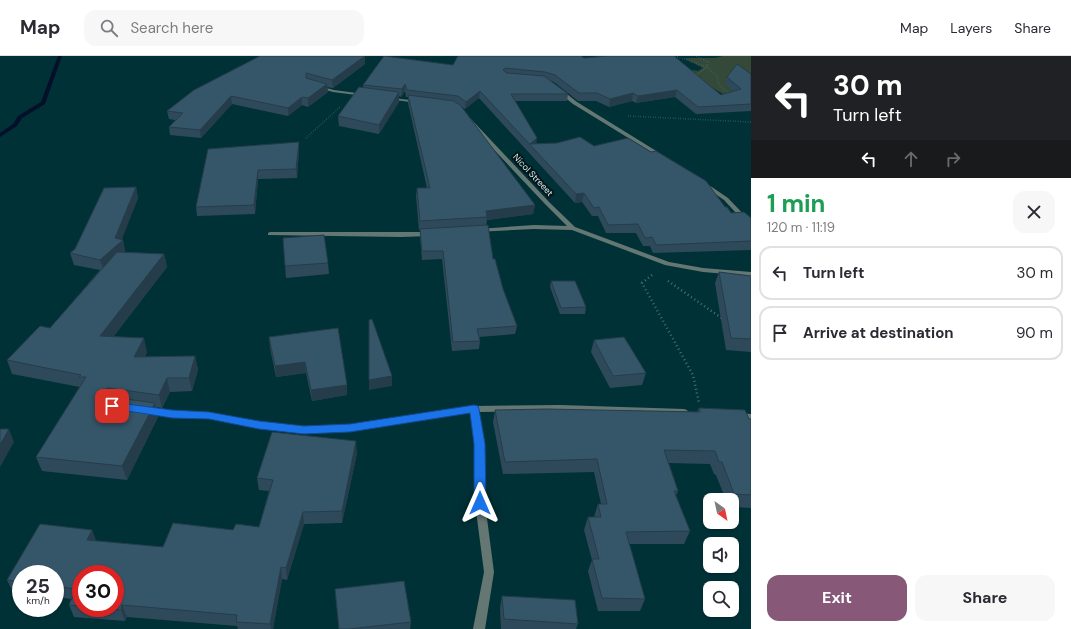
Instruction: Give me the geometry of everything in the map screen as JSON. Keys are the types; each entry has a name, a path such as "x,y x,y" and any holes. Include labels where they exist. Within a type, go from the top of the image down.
{"street":[{"path":"309,83 333,91 369,96"},
{"path":"557,89 575,103 669,161"},
{"path":"377,97 423,102"},
{"name":"Nicol Streeet","path":"463,112 547,203 573,228 653,259 681,268 751,274"},
{"path":"695,177 726,199 751,226"},
{"path":"468,232 534,227 573,228"},
{"path":"270,234 401,235 438,233"},
{"path":"136,409 172,414 209,416 259,425 304,430 350,428 474,409 560,408 702,413"},
{"path":"474,409 480,444 480,503 489,572 480,629"},
{"path":"730,416 751,417"}],"path":[{"path":"675,56 707,67 717,76 719,85 735,98"},
{"path":"696,56 708,62 707,67"},
{"path":"690,80 707,67"},
{"path":"306,138 354,94"},
{"path":"622,115 751,122"},
{"path":"655,271 642,283 693,375 702,413"},
{"path":"667,280 721,318 728,320"}],"green space":[{"path":"723,56 751,56 751,111 680,68 698,71 703,68 684,58 715,58"}],"building":[{"path":"260,56 365,56 332,80 306,73 306,78 327,84 308,98 302,97 288,108 231,96 200,130 169,127 183,113 167,111 194,90"},
{"path":"384,56 453,65 458,56 581,56 584,58 607,56 674,56 721,95 741,89 727,77 737,64 751,74 751,104 698,107 677,90 638,96 633,93 610,99 597,93 579,93 555,75 545,72 505,68 503,70 507,73 544,76 568,94 511,94 537,138 530,144 557,143 580,137 594,146 628,138 651,152 656,151 706,181 731,213 744,212 751,218 751,241 656,245 652,237 645,238 638,224 608,225 599,207 594,208 584,193 576,194 480,91 466,102 458,96 407,90 405,84 402,89 363,85"},
{"path":"359,87 399,92 379,125 338,116"},
{"path":"408,95 454,101 461,106 535,205 486,211 487,217 420,221 417,188 430,188"},
{"path":"299,142 296,169 258,170 254,205 196,207 208,149"},
{"path":"136,187 115,238 123,240 100,260 70,253 75,249 104,188"},
{"path":"488,225 493,259 495,259 503,289 517,326 477,329 480,341 453,342 443,251 422,251 420,229"},
{"path":"324,235 328,263 285,266 283,238"},
{"path":"117,252 164,254 100,336 144,338 134,357 195,356 189,378 167,378 159,395 108,388 103,390 102,393 104,396 155,403 122,466 36,457 86,377 79,377 81,375 7,360 40,326 50,328"},
{"path":"719,272 751,276 751,339 731,338"},
{"path":"551,281 575,281 586,307 561,308"},
{"path":"372,319 392,376 369,380 369,320"},
{"path":"338,328 347,385 311,390 305,362 275,366 269,337"},
{"path":"624,337 646,373 613,376 594,340"},
{"path":"699,408 745,410 749,419 751,419 751,495 734,493 722,462 719,462 715,451 664,450 678,491 674,491 690,531 626,532 645,599 602,598 592,559 599,559 588,517 601,517 598,504 607,504 597,459 505,462 495,410 547,409 700,412"},
{"path":"0,429 9,429 0,445"},
{"path":"272,432 356,441 342,511 303,512 286,568 281,567 270,624 236,622 237,615 124,605 124,565 72,565 72,588 64,587 64,565 16,565 40,524 92,530 87,540 163,547 173,523 233,530 236,524 259,527 273,480 257,478"},
{"path":"12,572 12,581 7,580"},
{"path":"404,581 411,622 339,629 335,589"},
{"path":"502,596 575,600 578,624 504,619"},
{"path":"72,598 72,605 69,605"}],"waterway":[{"path":"0,135 15,125 20,117 43,103 60,56"}],"route":[{"path":"112,406 172,414 209,416 259,425 304,430 350,428 474,409 480,444 480,503"}]}
